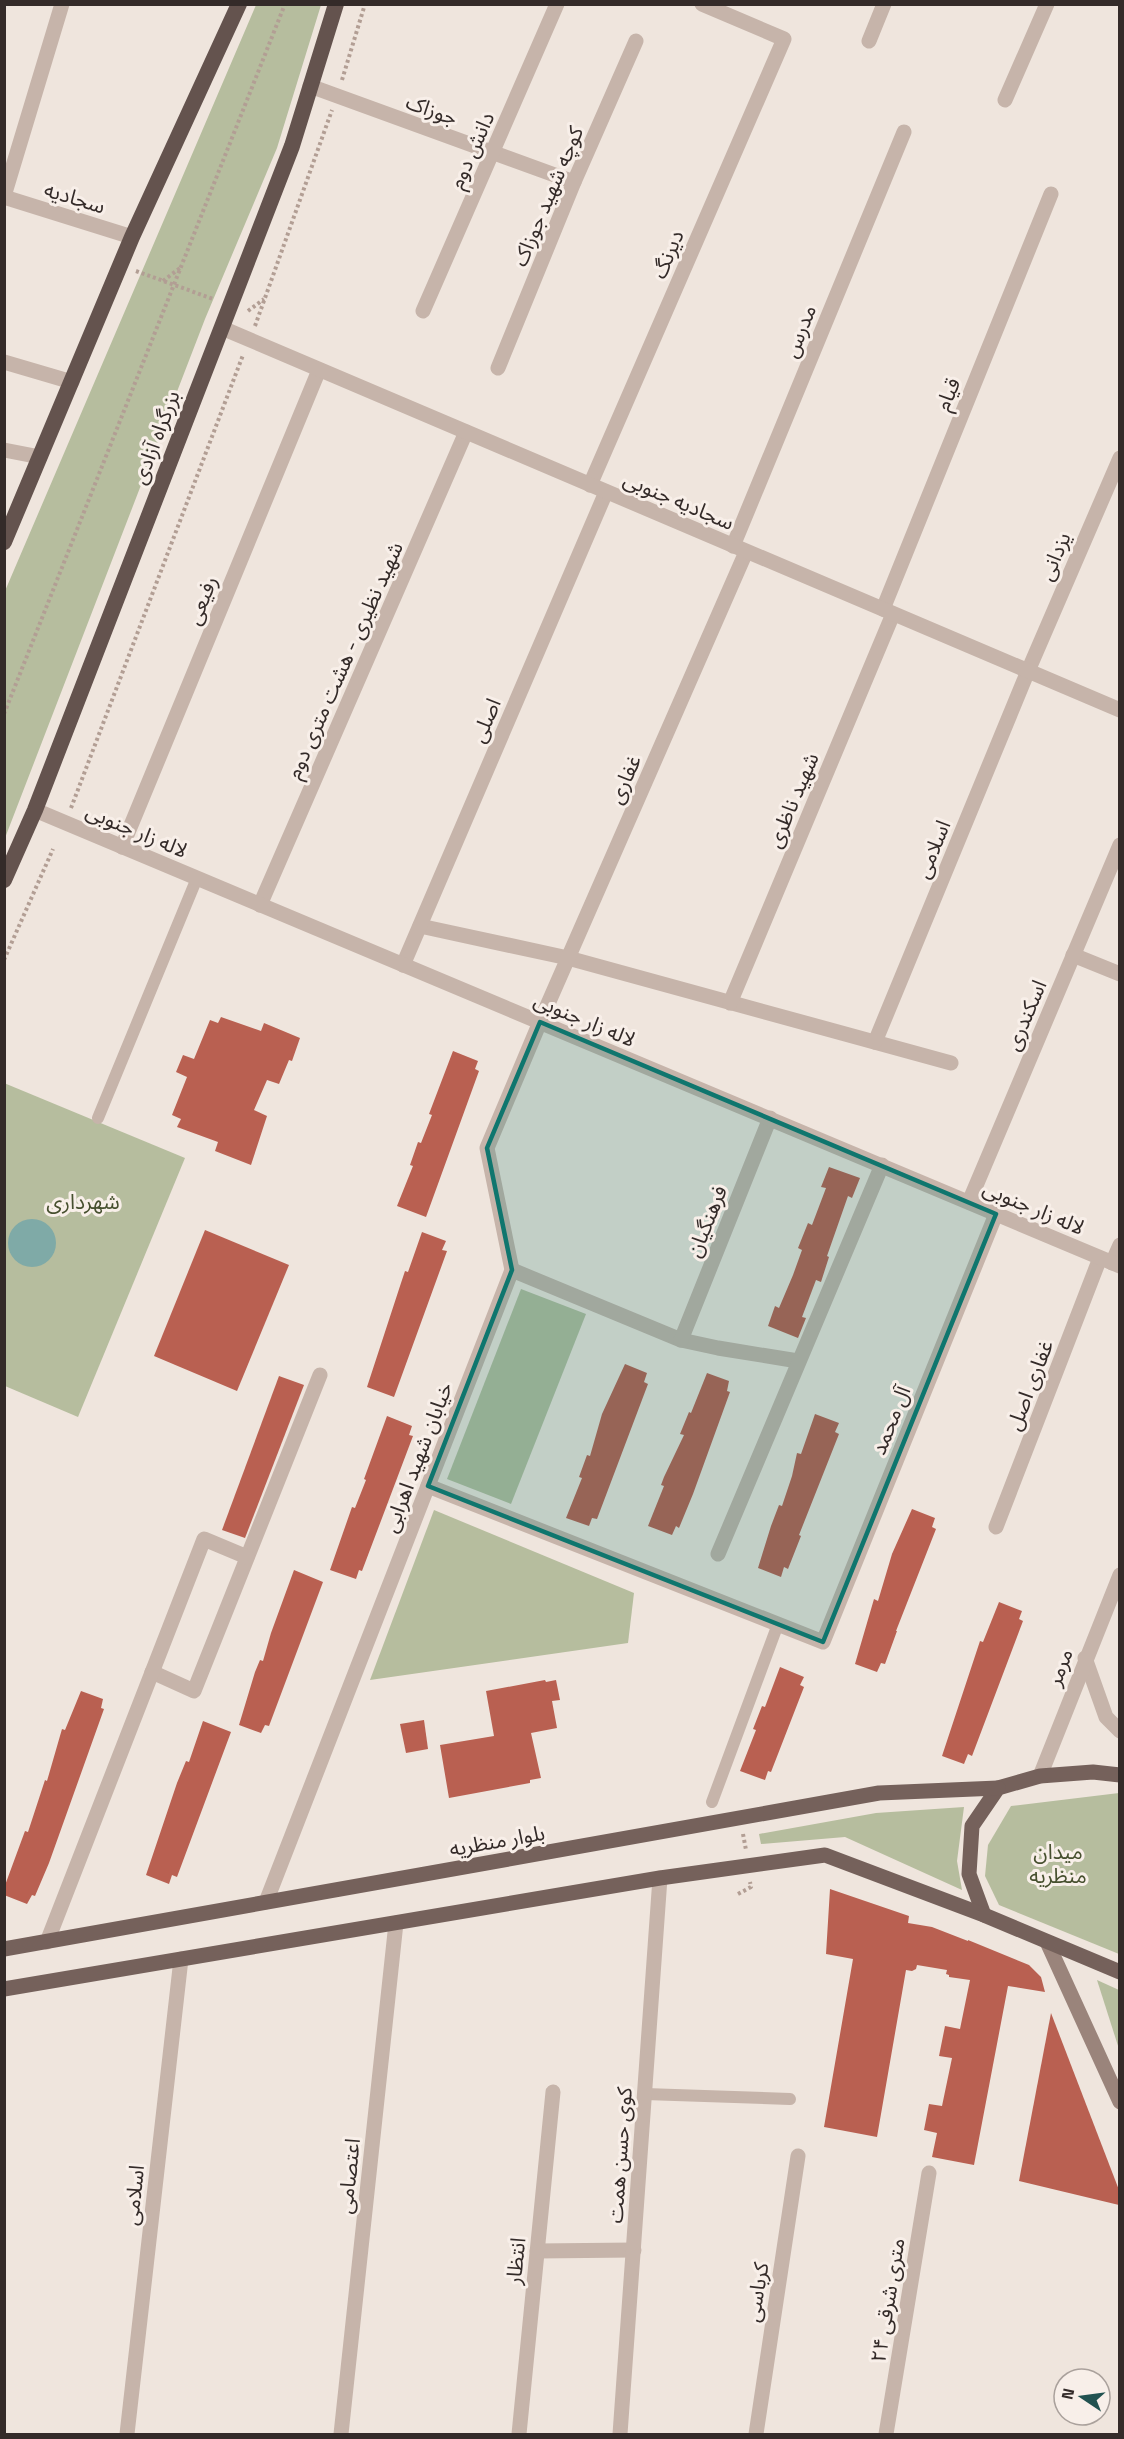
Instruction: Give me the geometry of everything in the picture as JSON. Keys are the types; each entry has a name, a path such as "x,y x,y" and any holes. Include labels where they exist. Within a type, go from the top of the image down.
{"highway":[{"path":"4,542 132,237 238,4"},
{"name":"بزرگراه آزادی","path":"4,880 35,810 292,146 336,4"}],"main road":[{"name":"بلوار منظریه","path":"4,1949 879,1793 998,1788 1040,1776 1094,1772 1119,1775"},
{"path":"984,1915 969,1874 972,1826 998,1788"},
{"path":"4,1989 660,1878 825,1855 984,1915 1119,1972"},
{"path":"1047,1942 1119,2102"}],"street":[{"path":"4,196 62,4"},
{"name":"دانش دوم","path":"423,311 557,4"},
{"name":"دیرنگ","path":"590,485 783,39 702,4"},
{"path":"868,41 884,4"},
{"path":"1005,100 1047,4"},
{"name":"کوچه شهید جوزاک","path":"498,368 574,182 636,41"},
{"name":"جوزاک","path":"310,86 574,182"},
{"name":"مدرس","path":"740,549 904,132"},
{"name":"قیام","path":"888,612 1051,194"},
{"name":"سجادیه","path":"4,196 132,237"},
{"name":"سجادیه جنوبی","path":"222,328 1119,710"},
{"path":"4,362 72,382"},
{"name":"رفیعی","path":"122,847 320,370"},
{"name":"شهید نظیری - هشت متری دوم","path":"260,905 466,432"},
{"path":"4,450 40,456"},
{"name":"یزدانی","path":"1028,671 1119,458"},
{"name":"اصلی","path":"403,965 606,492"},
{"name":"غفاری","path":"540,1022 740,549"},
{"name":"شهید ناظری","path":"730,1003 888,612"},
{"name":"اسلامی","path":"875,1042 1028,671"},
{"name":"لاله زار جنوبی","path":"35,810 1111,1262"},
{"name":"اسکندری","path":"969,1202 1119,845"},
{"path":"420,926 568,958 951,1063"},
{"path":"1073,955 1119,974"},
{"path":"540,1022 487,1148 512,1270 681,1340 798,1361"},
{"name":"فرهنگیان","path":"681,1340 770,1119"},
{"path":"718,1554 882,1165"},
{"name":"آل محمد","path":"778,1624 823,1642 996,1214"},
{"name":"غفاری اصل","path":"996,1527 1119,1245"},
{"name":"خیابان شهید اهرابی","path":"266,1902 512,1270"},
{"path":"152,1672 194,1690 320,1375"},
{"path":"428,1486 778,1624"},
{"path":"47,1942 204,1539 247,1557"},
{"name":"مرمر","path":"1040,1776 1119,1575"},
{"path":"1085,1658 1106,1717 1119,1731"},
{"name":"کوی حسن همت","path":"620,2434 660,1878"},
{"name":"اعتصامی","path":"341,2434 396,1923"},
{"name":"اسلامی","path":"127,2434 181,1959"},
{"name":"انتظار","path":"519,2434 553,2092"},
{"name":"کرباسی","path":"756,2434 798,2156"},
{"name":"۲۴ متری شرقی","path":"886,2434 929,2173"},
{"path":"537,2251 634,2250"}],"lane":[{"path":"98,1118 197,878"},
{"path":"712,1802 778,1624"},
{"path":"645,2094 790,2099"}],"path":[{"path":"4,714 285,4"},
{"path":"66,823 266,297 337,96 365,4"},
{"path":"163,281 181,268"},
{"path":"131,269 216,300"},
{"path":"247,312 266,297"},
{"path":"4,960 53,849"},
{"path":"742,1824 746,1856"},
{"path":"738,1894 751,1887 750,1876"}],"highlighted area":[{"path":"540,1022 996,1214 823,1642 428,1486 512,1270 487,1148"}],"green space":[{"path":"256,5 321,5 277,148 205,319 5,838 5,591"},
{"name":"شهرداری","path":"4,1083 185,1158 78,1417 5,1386"},
{"path":"521,1289 586,1314 511,1504 447,1479"},
{"path":"434,1510 634,1593 628,1643 370,1680"},
{"name":"میدان منظریه","path":"1119,1793 1119,1954 999,1905 985,1876 988,1845 1011,1806"},
{"path":"964,1807 957,1861 962,1890 845,1837 761,1844 759,1834 876,1813"},
{"path":"1097,1980 1119,1990 1119,2049"}],"water":[{"path":"32,1219 49,1226 56,1243 49,1260 32,1267 15,1260 8,1243 15,1226"}],"building":[{"path":"221,1017 261,1031 264,1023 300,1038 292,1061 289,1060 279,1084 267,1080 254,1110 267,1116 251,1165 215,1151 218,1142 177,1127 181,1119 172,1115 187,1077 176,1072 183,1055 194,1059 210,1020 218,1023"},
{"path":"453,1051 478,1061 475,1069 479,1071 426,1217 397,1206 413,1166 410,1165 418,1142 421,1143 432,1115 429,1114"},
{"path":"829,1167 860,1178 852,1198 848,1196 827,1256 829,1257 821,1282 816,1280 802,1317 806,1318 798,1338 768,1326 775,1306 779,1308 793,1275 802,1250 798,1248 808,1223 812,1225 826,1188 821,1187"},
{"path":"205,1230 289,1265 237,1391 154,1356"},
{"path":"422,1232 446,1241 442,1250 447,1251 394,1397 367,1387 405,1271 408,1272"},
{"path":"625,1364 647,1373 644,1382 648,1384 597,1519 592,1518 589,1526 566,1518 582,1478 579,1477 587,1455 590,1456 602,1414"},
{"path":"707,1373 729,1381 727,1391 730,1392 693,1494 679,1528 676,1526 672,1535 648,1526 664,1486 661,1485 664,1477 684,1435 680,1434"},
{"path":"279,1376 304,1385 245,1538 222,1530"},
{"path":"815,1414 839,1423 835,1432 839,1434 788,1569 784,1567 781,1577 758,1568 779,1505 782,1506 797,1453 801,1454"},
{"path":"387,1416 412,1426 409,1435 413,1436 362,1571 359,1570 356,1579 330,1570 352,1507 355,1508 366,1480 364,1479"},
{"path":"912,1509 935,1518 932,1527 936,1529 885,1664 881,1663 877,1672 855,1664 874,1599 878,1601 892,1554"},
{"path":"294,1570 323,1582 269,1726 265,1725 261,1733 239,1725 255,1672 260,1660 263,1661"},
{"path":"999,1602 1022,1611 1019,1619 1023,1621 972,1756 968,1754 964,1764 942,1756 980,1641 983,1642"},
{"path":"780,1667 804,1677 800,1685 804,1687 771,1772 768,1771 765,1780 740,1771 756,1730 753,1729 762,1706 765,1707"},
{"path":"545,1680 546,1682 556,1680 560,1700 552,1701 557,1728 531,1733 541,1778 530,1780 530,1783 449,1798 440,1745 494,1736 486,1691"},
{"path":"81,1691 103,1699 101,1708 104,1709 49,1863 35,1896 32,1895 27,1904 4,1895 4,1888 25,1831 28,1832 45,1780 47,1781 62,1729 65,1730"},
{"path":"424,1720 428,1749 406,1753 400,1724"},
{"path":"203,1721 231,1732 177,1877 172,1875 169,1884 146,1875 177,1783 186,1761 189,1762"},
{"path":"830,1889 909,1916 908,1923 932,1927 1029,1965 1041,1977 1045,1992 1008,1986 974,2165 932,2157 937,2133 924,2130 929,2104 942,2106 952,2058 939,2056 945,2026 960,2029 970,1980 949,1977 946,1974 947,1970 917,1965 912,1971 906,1970 877,2137 824,2127 853,1959 826,1954"},
{"path":"1051,2013 1119,2190 1119,2205 1019,2181"}]}
